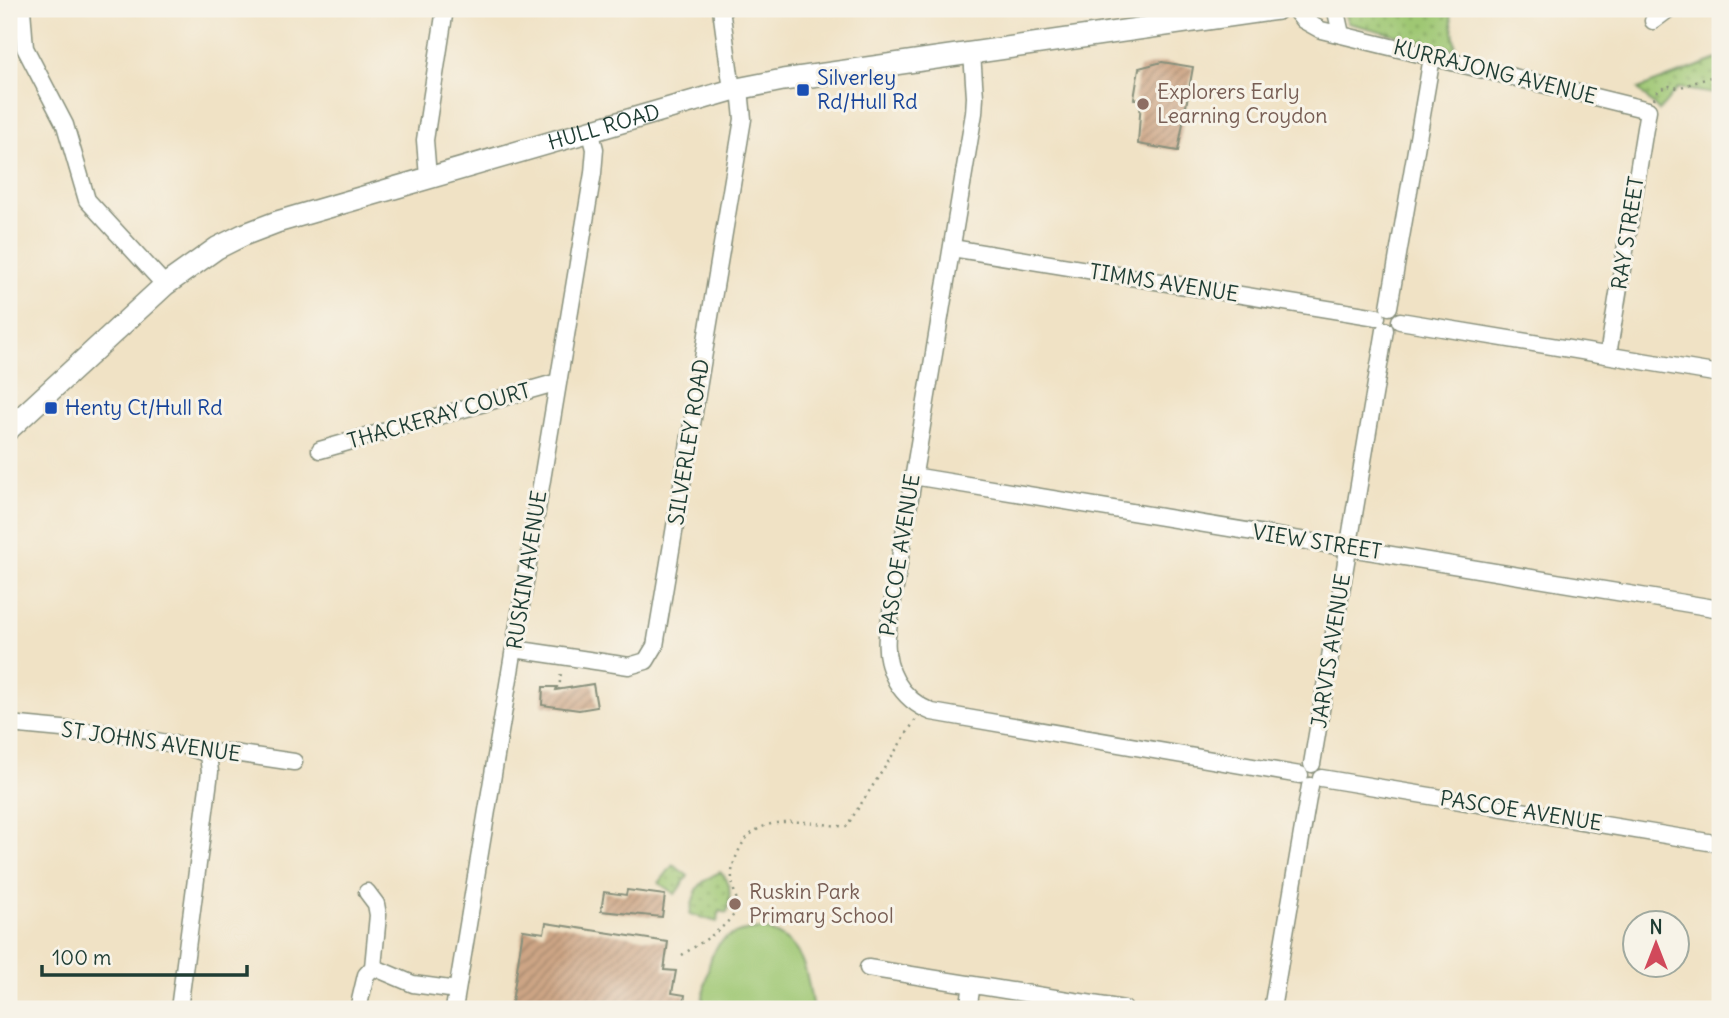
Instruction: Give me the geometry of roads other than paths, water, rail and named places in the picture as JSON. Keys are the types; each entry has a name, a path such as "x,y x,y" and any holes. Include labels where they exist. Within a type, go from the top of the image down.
{"main road":[{"name":"HULL ROAD","path":"9,429 165,285 217,248 243,234 277,222 736,90 783,80 1277,9"}],"street":[{"path":"22,9 25,48 65,125 87,200 165,285"},
{"path":"428,177 425,140 445,9"},
{"name":"SILVERLEY ROAD","path":"514,649 629,666 646,661 655,646 743,119 721,9"},
{"name":"KURRAJONG AVENUE","path":"1294,9 1303,20 1321,30 1648,110"},
{"path":"1338,9 1341,34"},
{"path":"1653,21 1669,9"},
{"name":"PASCOE AVENUE","path":"972,53 975,105 887,636 887,659 899,687 907,697 923,708 943,714 1720,844"},
{"name":"JARVIS AVENUE","path":"1272,1009 1384,318 1432,57"},
{"name":"RAY STREET","path":"1608,355 1648,110"},
{"name":"RUSKIN AVENUE","path":"454,1009 593,173 595,149 590,130"},
{"name":"TIMMS AVENUE","path":"952,248 1384,318"},
{"path":"1384,318 1396,310 1400,321 1720,374"},
{"name":"THACKERAY COURT","path":"320,450 558,383"},
{"name":"VIEW STREET","path":"913,476 1720,609"},
{"name":"ST JOHNS AVENUE","path":"9,724 116,734 185,746 208,754 227,752 294,762"},
{"path":"179,1009 210,772 208,754"},
{"path":"358,1009 366,975 373,967 378,915 376,904 367,892"},
{"path":"373,967 413,984 457,990"},
{"path":"868,968 1124,1009"},
{"path":"968,1009 972,985"}],"place":[{"name":"Silverley Rd/Hull Rd","path":"803,90"},
{"name":"Explorers Early Learning Croydon","path":"1143,104"},
{"name":"Henty Ct/Hull Rd","path":"51,408"},
{"name":"Ruskin Park Primary School","path":"735,904"}]}
